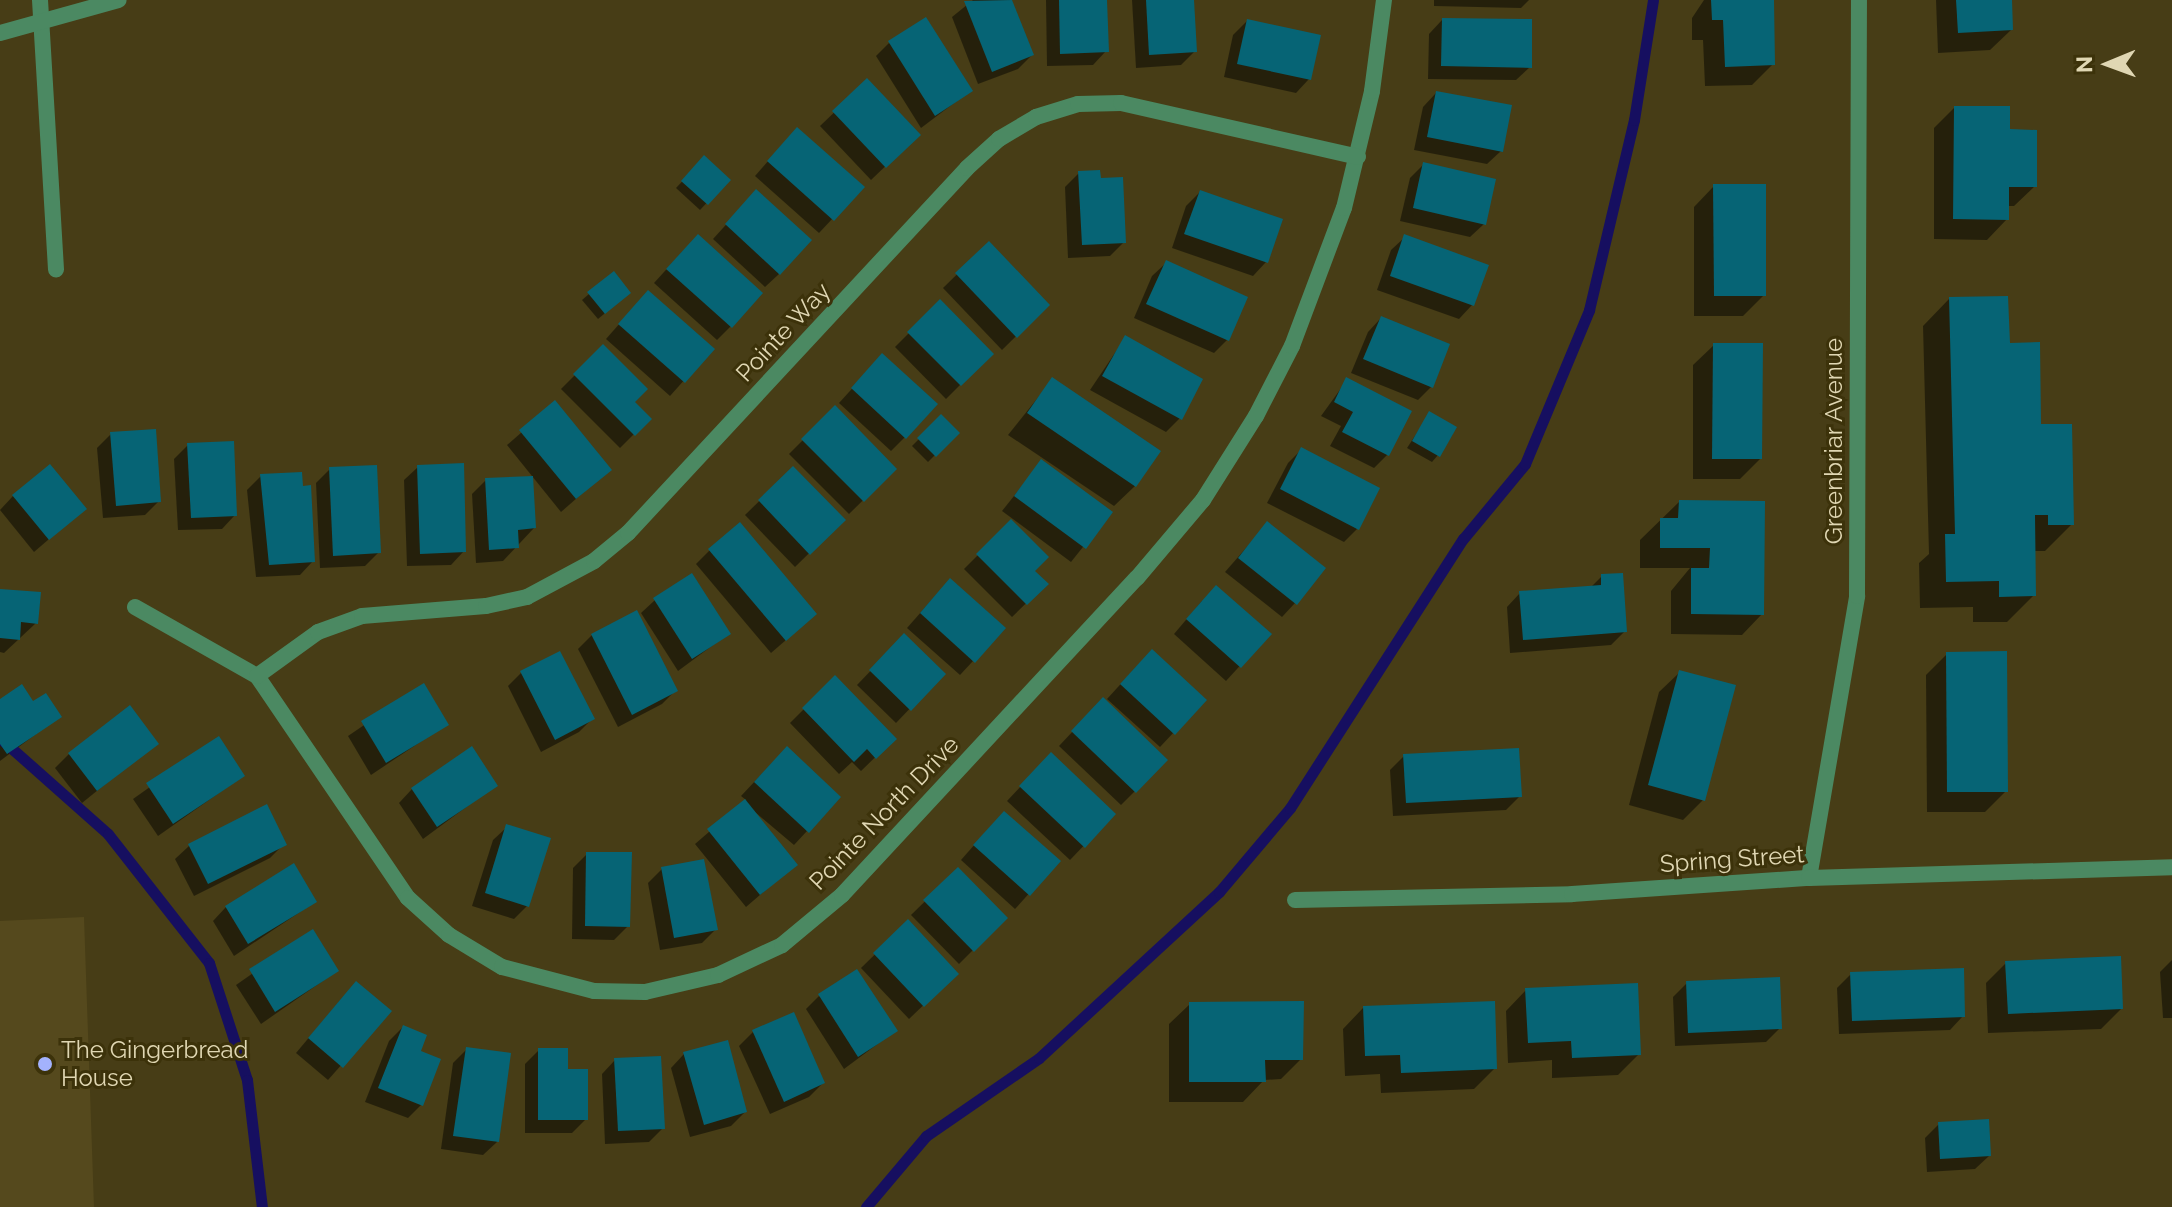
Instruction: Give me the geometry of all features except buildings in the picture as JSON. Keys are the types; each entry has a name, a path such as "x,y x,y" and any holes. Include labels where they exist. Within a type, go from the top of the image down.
{"street":[{"path":"40,0 56,270"},
{"path":"0,33 119,0"},
{"name":"Pointe North Drive","path":"135,607 257,676 408,898 449,935 502,967 594,991 645,992 718,975 782,945 842,895 1137,578 1203,500 1256,416 1292,346 1325,266 1358,157 1384,0"},
{"name":"Greenbriar Avenue","path":"1809,878 1857,596 1859,0"},
{"name":"Pointe Way","path":"257,676 318,632 362,616 486,606 527,597 594,561 628,533 967,168 999,139 1036,117 1078,104 1121,103 1358,157"},
{"name":"Spring Street","path":"1295,900 1572,894 1809,878 2172,867"}],"shaded area":[{"name":"The Gingerbread House","path":"84,917 94,1207 0,1207 0,921"}],"waterway":[{"path":"866,1207 926,1136 1039,1058 1219,892 1290,808 1463,539 1525,464 1589,310 1634,120 1653,0"},
{"path":"0,738 108,834 209,963 247,1080 262,1207"}],"place":[{"name":"The Gingerbread House","path":"45,1064"}]}
